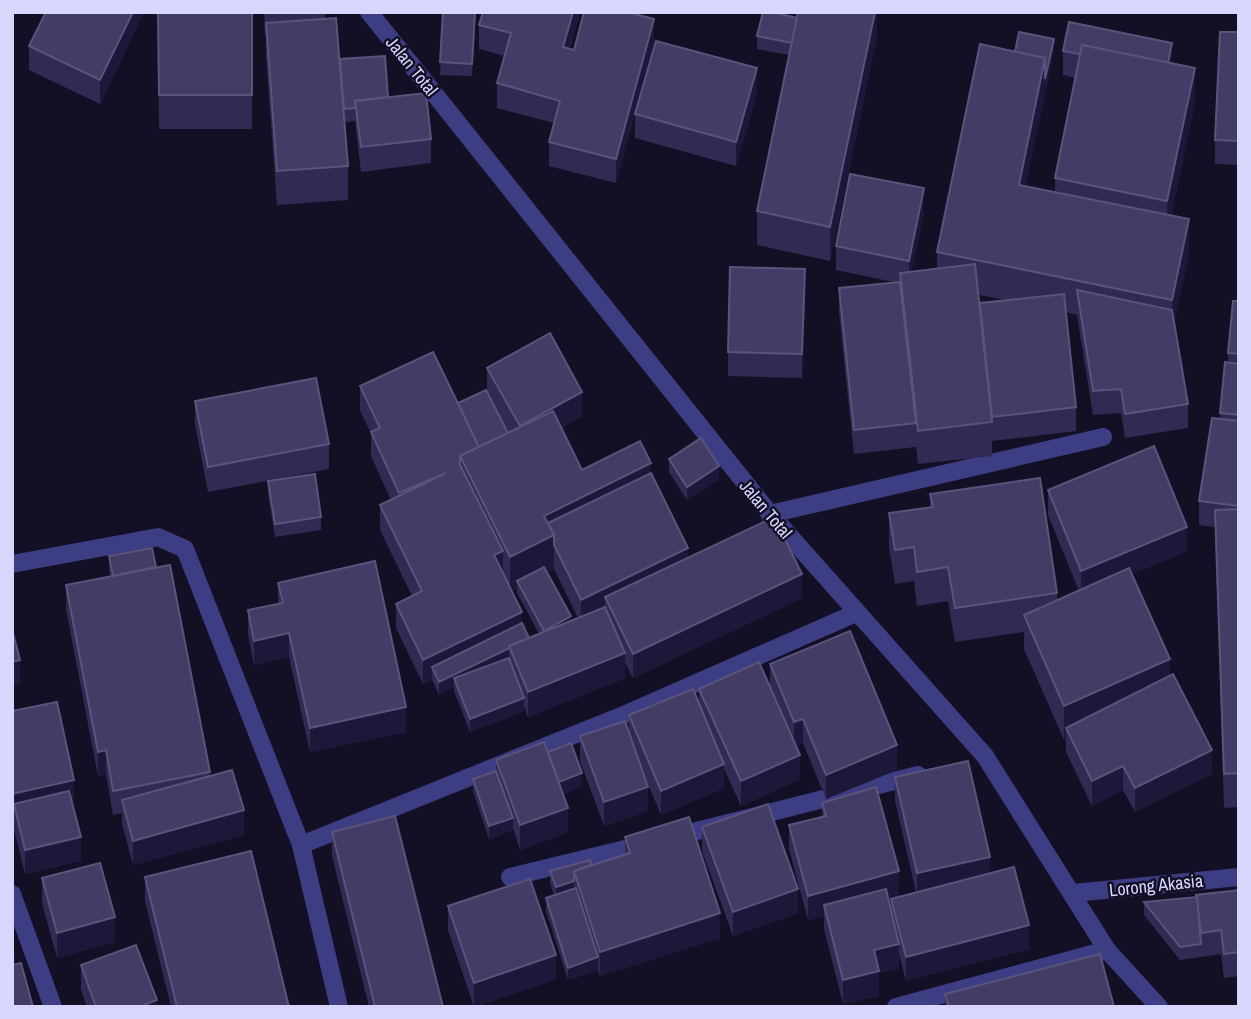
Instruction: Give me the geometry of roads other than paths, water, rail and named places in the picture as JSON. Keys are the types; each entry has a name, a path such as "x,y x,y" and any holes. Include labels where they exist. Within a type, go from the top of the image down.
{"street":[{"name":"Jalan Total","path":"369,12 770,514 978,758 1073,893 1107,950 1158,1007"},
{"path":"770,514 1103,437"},
{"path":"12,565 158,537 185,549 301,845 339,1007"},
{"path":"301,845 626,714 856,613"},
{"path":"510,877 931,772"},
{"name":"Lorong Akasia","path":"1073,893 1239,877"},
{"path":"12,894 53,1007"},
{"path":"896,1007 1107,950"}]}
